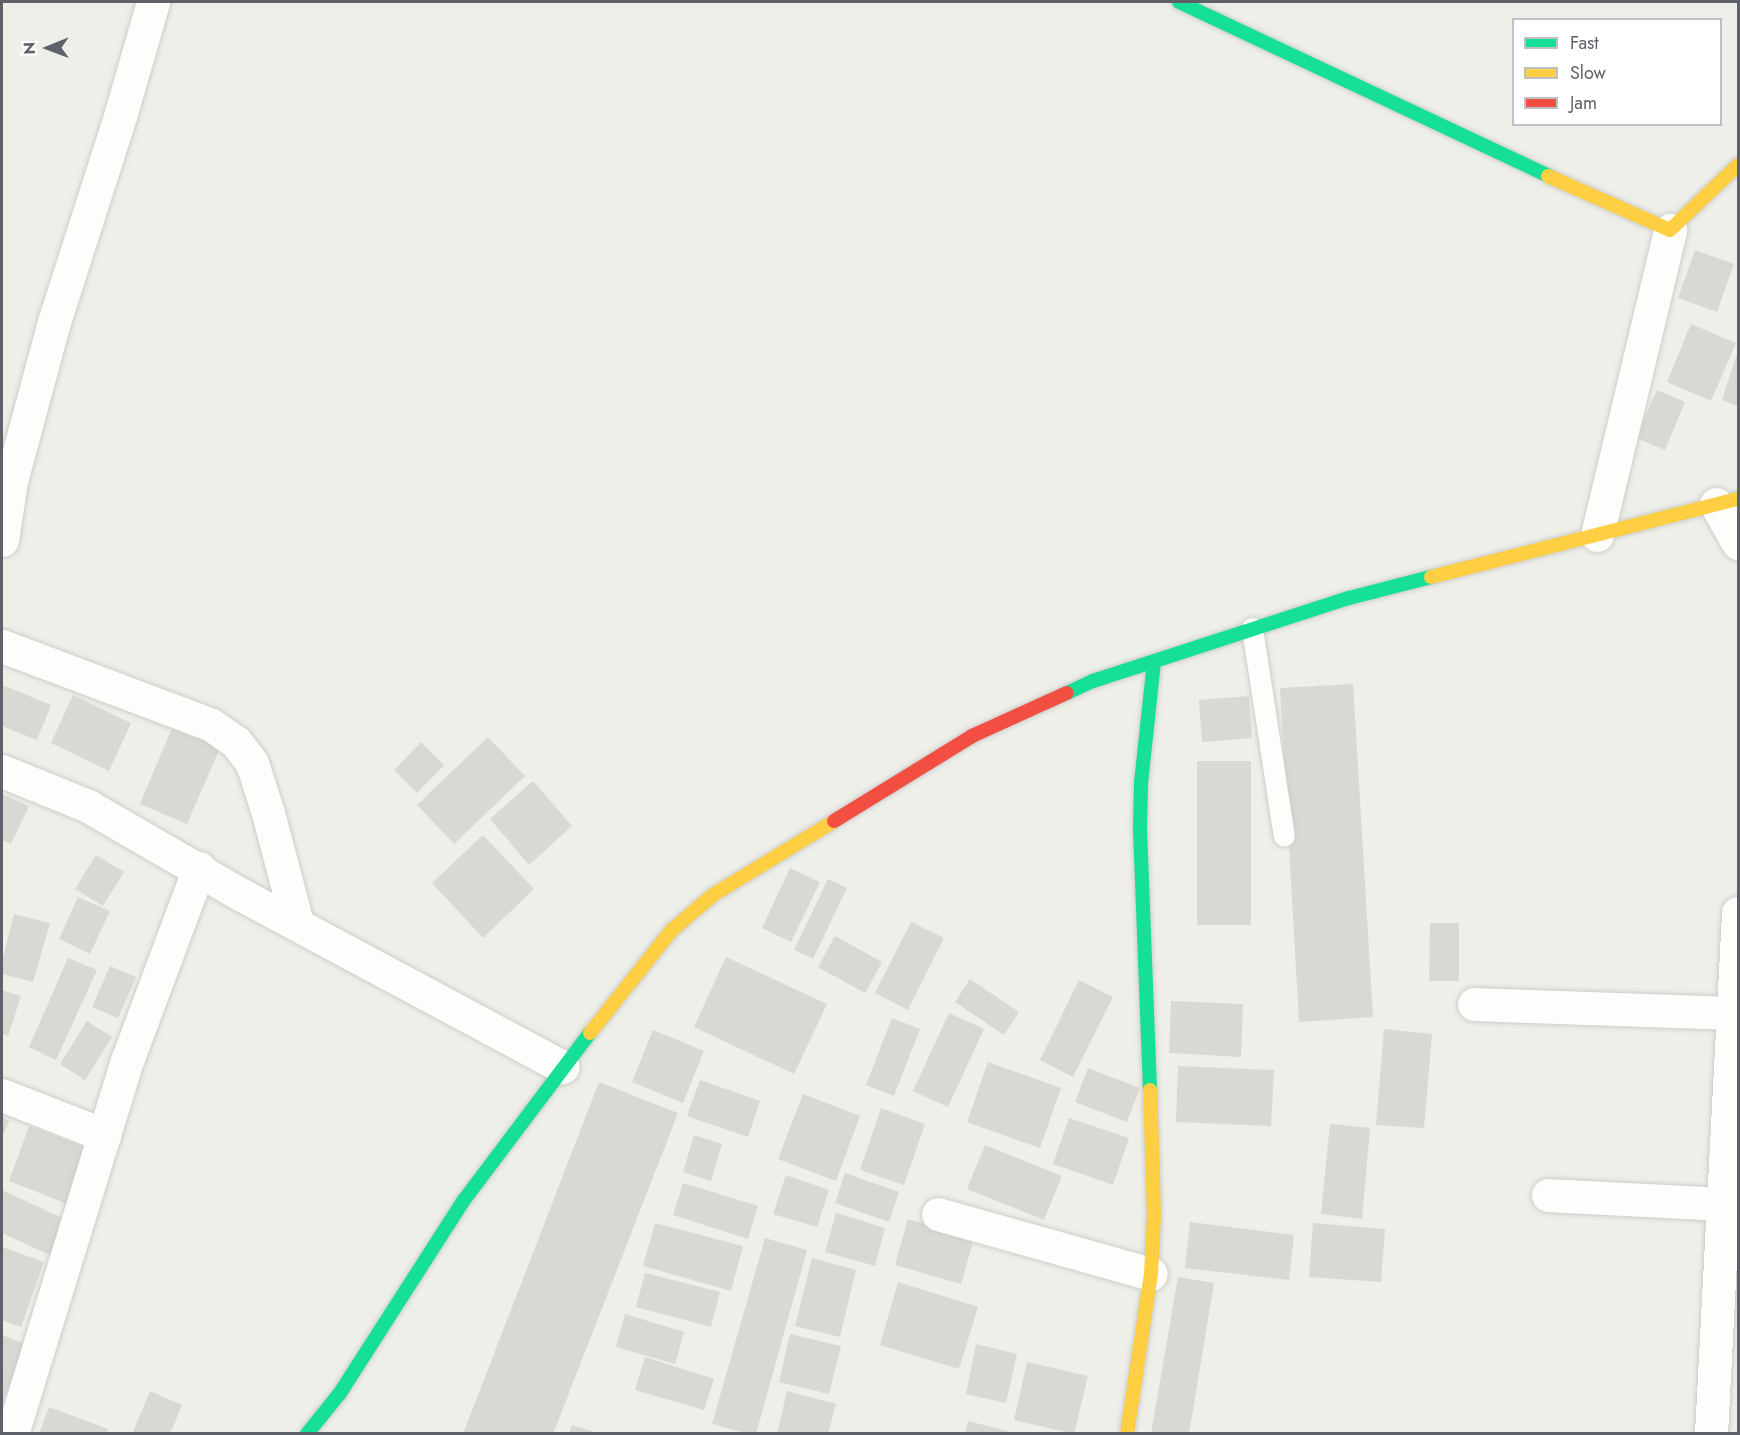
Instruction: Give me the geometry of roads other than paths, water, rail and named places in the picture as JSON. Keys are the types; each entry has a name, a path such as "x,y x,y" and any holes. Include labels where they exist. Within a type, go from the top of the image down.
{"main road":[{"path":"1179,2 1477,144 1670,230 1738,165"},
{"path":"307,1434 340,1393 464,1200 562,1067 672,930 713,895 972,736 1092,681 1349,598 1727,502"},
{"path":"1127,1434 1150,1274 1154,1214 1140,828 1141,783 1154,662"}],"street":[{"path":"2,540 11,482 54,322 121,113 153,2"},
{"path":"1597,535 1670,230"},
{"path":"1727,502 1738,543"},
{"path":"2,646 210,724 236,742 252,763 268,813 297,923"},
{"path":"2,771 88,806 199,868 240,894 562,1067"},
{"path":"12,1434 128,1058 199,868"},
{"path":"1711,1434 1735,1013 1738,913"},
{"path":"1474,1004 1735,1013"},
{"path":"2,1095 104,1135"},
{"path":"1548,1195 1723,1204"},
{"path":"938,1214 1150,1274"}],"lane":[{"path":"1252,628 1284,836"}]}
